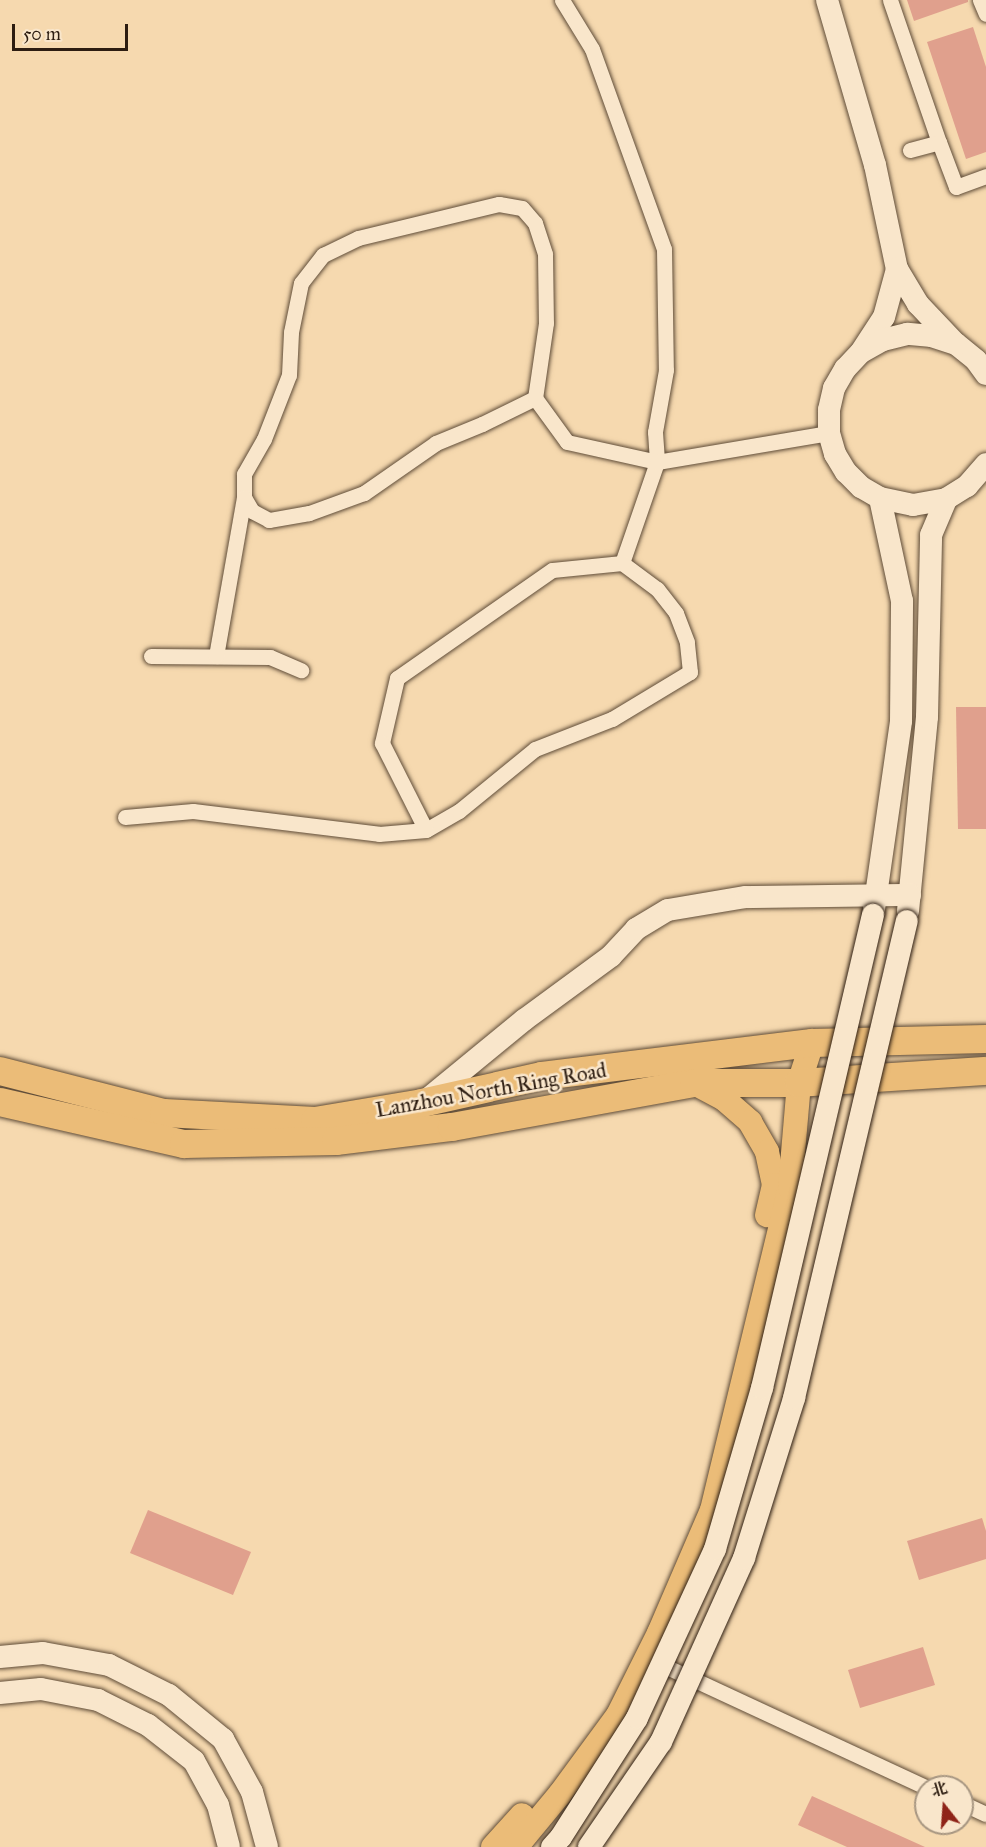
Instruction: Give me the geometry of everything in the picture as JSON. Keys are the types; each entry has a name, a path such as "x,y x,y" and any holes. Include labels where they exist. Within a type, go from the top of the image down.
{"highway":[{"name":"Lanzhou North Ring Road","path":"0,1071 164,1113 315,1120 422,1103 542,1076 812,1043 986,1039"},
{"name":"Lanzhou North Ring Road","path":"0,1102 184,1144 336,1141 452,1127 694,1083 799,1083 986,1071"}],"main road":[{"path":"827,0 875,165 897,269 918,304 956,344 976,360 986,374"},
{"path":"897,269 884,317 861,352 845,369 834,388 829,410 829,433 835,453 846,472 861,487 880,498 913,505 946,499 967,486 986,464"},
{"path":"861,352 883,340 907,334 932,336 956,344"},
{"path":"552,1847 561,1837 638,1718 715,1549 762,1388 875,904 902,710 902,601 880,498"},
{"path":"589,1847 661,1742 744,1558 794,1398 907,921 927,717 931,535 946,499"},
{"path":"422,1103 525,1020 611,956 636,929 668,910 746,897 875,904 910,895"},
{"path":"516,1847 561,1794 618,1715 647,1658 712,1510 790,1188 799,1083 812,1043"},
{"path":"493,1847 548,1785 604,1707 644,1627 696,1505 774,1185 767,1152 750,1122 724,1099 694,1083"},
{"path":"0,1657 43,1653 109,1665 169,1695 223,1739 252,1792 267,1847"},
{"path":"0,1693 41,1689 98,1700 147,1725 194,1761 218,1805 229,1847"}],"street":[{"path":"562,0 592,49 664,249 666,370 656,432 657,462 622,563"},
{"path":"890,0 956,188 986,176"},
{"path":"980,0 986,14"},
{"path":"910,150 939,142"},
{"path":"216,656 244,497 244,474 264,439 290,375 291,332 301,283 323,255 358,238 499,204 522,208 535,223 545,254 546,323 535,398 567,442 657,462 829,433"},
{"path":"244,497 252,511 269,520 309,513 364,493 436,442 482,424 535,398"},
{"path":"125,817 193,811 379,834 426,830 459,811 535,749 612,719 690,672 687,642 676,613 657,589 622,563 552,570 397,678 382,743 426,830"},
{"path":"151,656 270,657 301,670"},
{"path":"647,1658 914,1781"}],"building":[{"path":"907,0 968,0 968,2 914,21"},
{"path":"973,27 986,67 986,152 966,159 927,42"},
{"path":"956,707 986,707 986,829 958,829"},
{"path":"148,1510 251,1552 233,1595 130,1553"},
{"path":"982,1518 986,1531 986,1559 919,1580 907,1541"},
{"path":"923,1647 935,1685 860,1708 848,1670"},
{"path":"812,1796 925,1847 847,1847 798,1825"}]}
